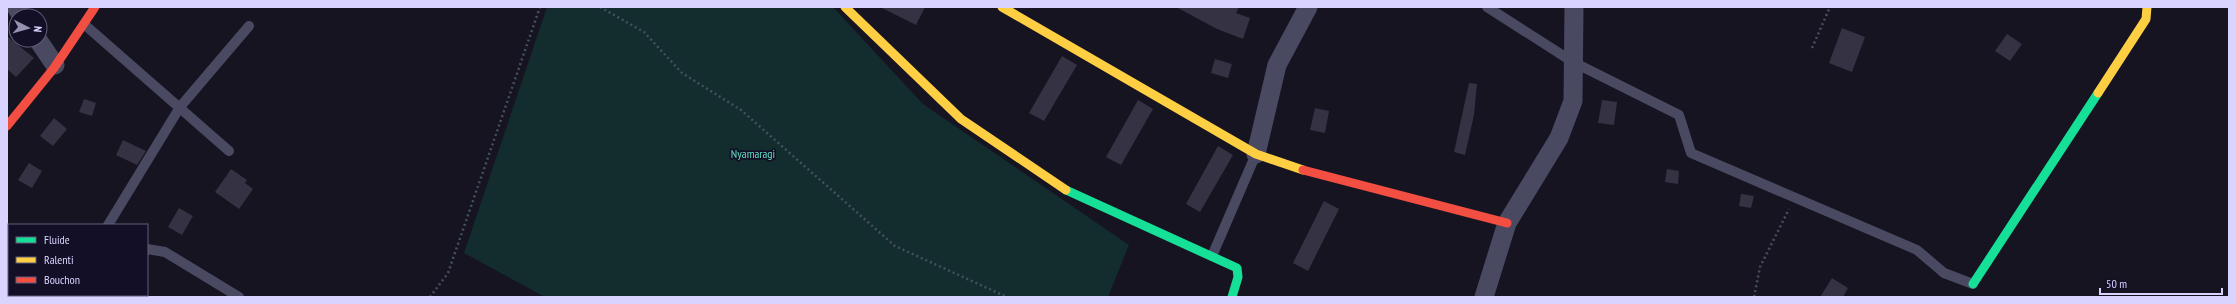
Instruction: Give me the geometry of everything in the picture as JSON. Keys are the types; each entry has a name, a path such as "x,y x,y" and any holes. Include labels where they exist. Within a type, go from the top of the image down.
{"street":[{"path":"7,126 36,92 85,25 95,7"},
{"path":"845,7 968,124 1062,188 1237,268 1238,277 1232,297"},
{"path":"1002,7 1256,154 1312,173 1507,223"},
{"path":"1256,154 1277,65 1308,7"},
{"path":"1484,297 1507,223 1559,138 1573,101 1574,7"},
{"path":"1973,284 2146,19 2147,7"},
{"path":"43,48 55,65"}],"lane":[{"path":"1487,7 1573,62 1679,115 1691,153 1917,250 1944,273 1973,284"},
{"path":"85,25 229,150"},
{"path":"109,224 180,107 249,26"},
{"path":"1212,256 1256,154"},
{"path":"148,249 165,252 238,297"}],"path":[{"path":"430,297 448,272 540,7"},
{"path":"600,7 644,32 682,73 741,110 895,246 1007,297"},
{"path":"1812,48 1830,7"},
{"path":"1754,297 1760,267 1794,198"}],"green space":[{"name":"Nyamaragi","path":"547,7 833,7 923,104 1129,245 1108,297 545,297 464,253"}],"building":[{"path":"880,7 925,7 916,25"},
{"path":"1176,7 1239,7 1236,13 1250,18 1243,39 1217,29"},
{"path":"1842,28 1865,37 1852,72 1829,63"},
{"path":"2007,34 2022,44 2010,61 1995,51"},
{"path":"7,36 8,48 22,48 34,58 16,77 7,69"},
{"path":"1062,56 1077,65 1044,121 1029,113"},
{"path":"1215,59 1232,64 1228,78 1211,73"},
{"path":"1469,83 1477,84 1474,115 1465,155 1454,152"},
{"path":"84,99 96,103 92,116 79,112"},
{"path":"1138,100 1153,109 1121,165 1106,157"},
{"path":"1602,100 1617,102 1614,125 1598,123"},
{"path":"1315,108 1329,111 1325,133 1310,130"},
{"path":"54,118 67,129 53,146 40,136"},
{"path":"123,140 146,151 137,165 116,155"},
{"path":"1218,146 1233,155 1200,212 1186,204"},
{"path":"29,163 42,171 32,188 18,180"},
{"path":"231,169 247,180 245,183 253,189 239,209 215,192"},
{"path":"1667,169 1679,171 1678,184 1665,182"},
{"path":"1741,194 1754,196 1751,208 1739,206"},
{"path":"1324,201 1339,209 1308,271 1293,263"},
{"path":"179,208 193,216 182,235 168,227"},
{"path":"1832,278 1848,288 1843,297 1820,297"}],"traffic: fast":[{"path":"1973,284 2098,93"},
{"path":"1066,190 1237,268 1238,277 1232,297"}],"traffic: slow":[{"path":"845,7 961,119 1066,190"},
{"path":"1002,7 1256,154 1303,170"},
{"path":"2098,93 2146,19 2147,7"}],"traffic: jam":[{"path":"7,126 54,68 95,7"},
{"path":"1303,170 1507,223"}]}
